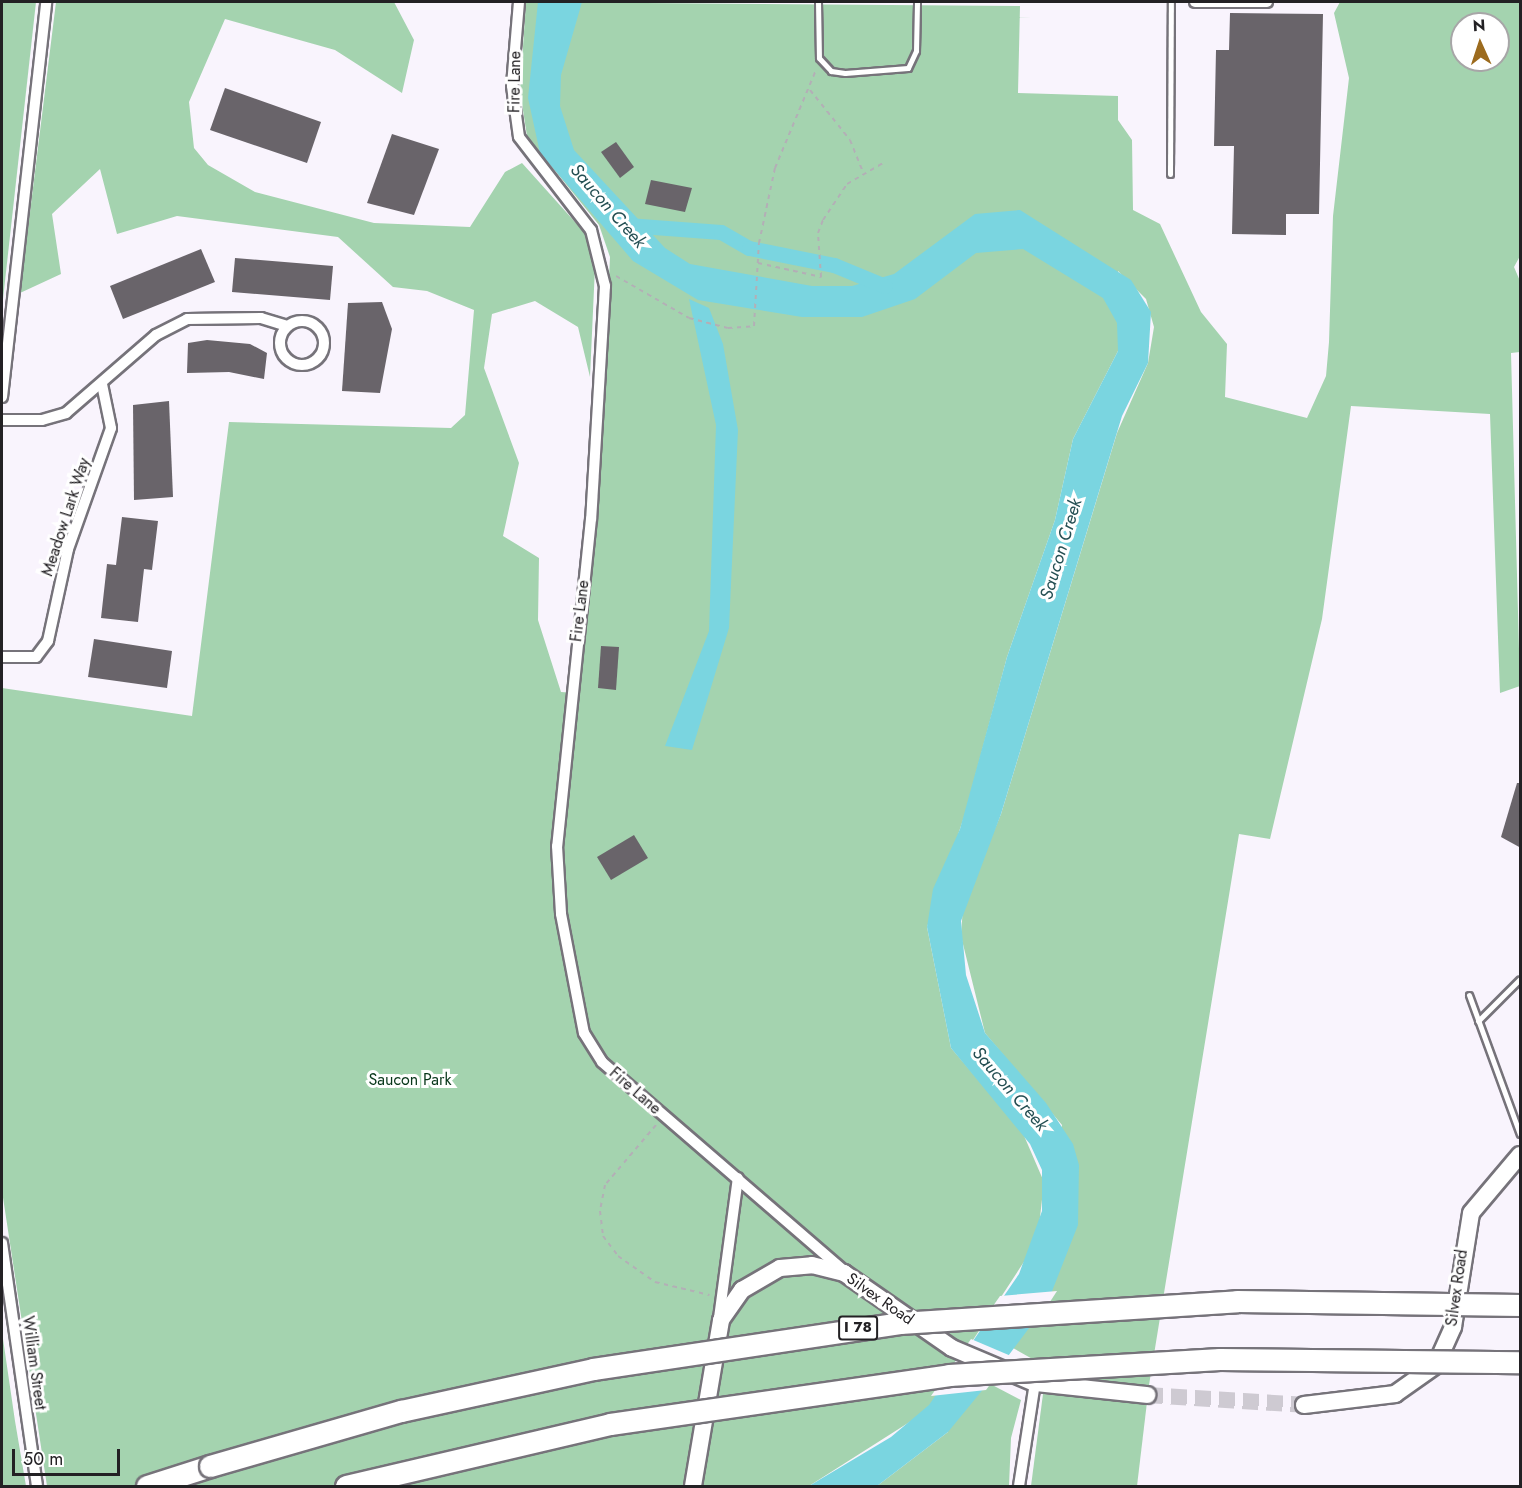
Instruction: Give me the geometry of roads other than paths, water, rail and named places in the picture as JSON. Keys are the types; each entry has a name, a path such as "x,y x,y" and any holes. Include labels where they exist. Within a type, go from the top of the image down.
{"highway":[{"name":"I 78","path":"147,1486 401,1412 592,1369 900,1323 1237,1301 1521,1305"},
{"path":"346,1486 610,1424 749,1400 949,1375 1220,1359 1521,1362"}],"street":[{"path":"2,397 46,2"},
{"name":"Fire Lane","path":"519,2 512,86 519,137 591,230 604,275 591,519 558,812 560,892 584,1033 602,1062 853,1279"},
{"path":"1195,2 1264,2"},
{"path":"2,420 54,417 102,384 156,335 187,319 261,318 287,326 303,321 317,327 324,345 317,358 302,364 288,359 280,339 287,326"},
{"name":"Meadow Lark Way","path":"2,657 32,658 47,645 68,549 111,428 102,384"},
{"name":"Silvex Road","path":"1304,1405 1395,1394 1436,1365 1453,1327 1471,1213 1521,1155"},
{"path":"718,1330 738,1178"},
{"name":"William Street","path":"2,1243 37,1486"},
{"name":"Silvex Road","path":"693,1486 702,1460 718,1330 732,1302 771,1271 812,1265 853,1279 951,1348 1003,1372 1035,1383"},
{"path":"1019,1486 1035,1383 1147,1395"}],"lane":[{"path":"818,2 822,64 838,73 904,71 916,51 917,2"},
{"path":"1170,174 1171,2"},
{"path":"1478,1021 1521,979"},
{"path":"1469,995 1521,1134"}],"water":[{"name":"Saucon Creek","path":"538,2 582,2 561,75 560,106 574,150 665,248 690,264 812,286 852,286 894,274 975,214 1020,210 1131,280 1151,312 1148,363 1122,416 1001,814 961,921 966,975 985,1033 1046,1103 1073,1144 1079,1165 1078,1225 1047,1304 985,1387 948,1432 877,1486 809,1486 891,1437 929,1405 1019,1274 1042,1211 1042,1170 1030,1144 951,1048 927,927 933,889 960,829 1007,657 1055,520 1073,439 1118,351 1117,323 1103,298 1023,249 976,253 915,299 862,317 802,317 698,300 633,261 540,153 528,98"},
{"path":"689,299 709,308 723,344 738,430 729,628 692,750 665,746 709,631 716,425"}],"waterway":[{"name":"Saucon Creek","path":"627,225 721,232 749,248 834,265 885,286"}],"tunnel":[{"path":"1147,1395 1304,1405"}],"park label":[{"name":"Saucon Park","path":"410,1080"}]}
